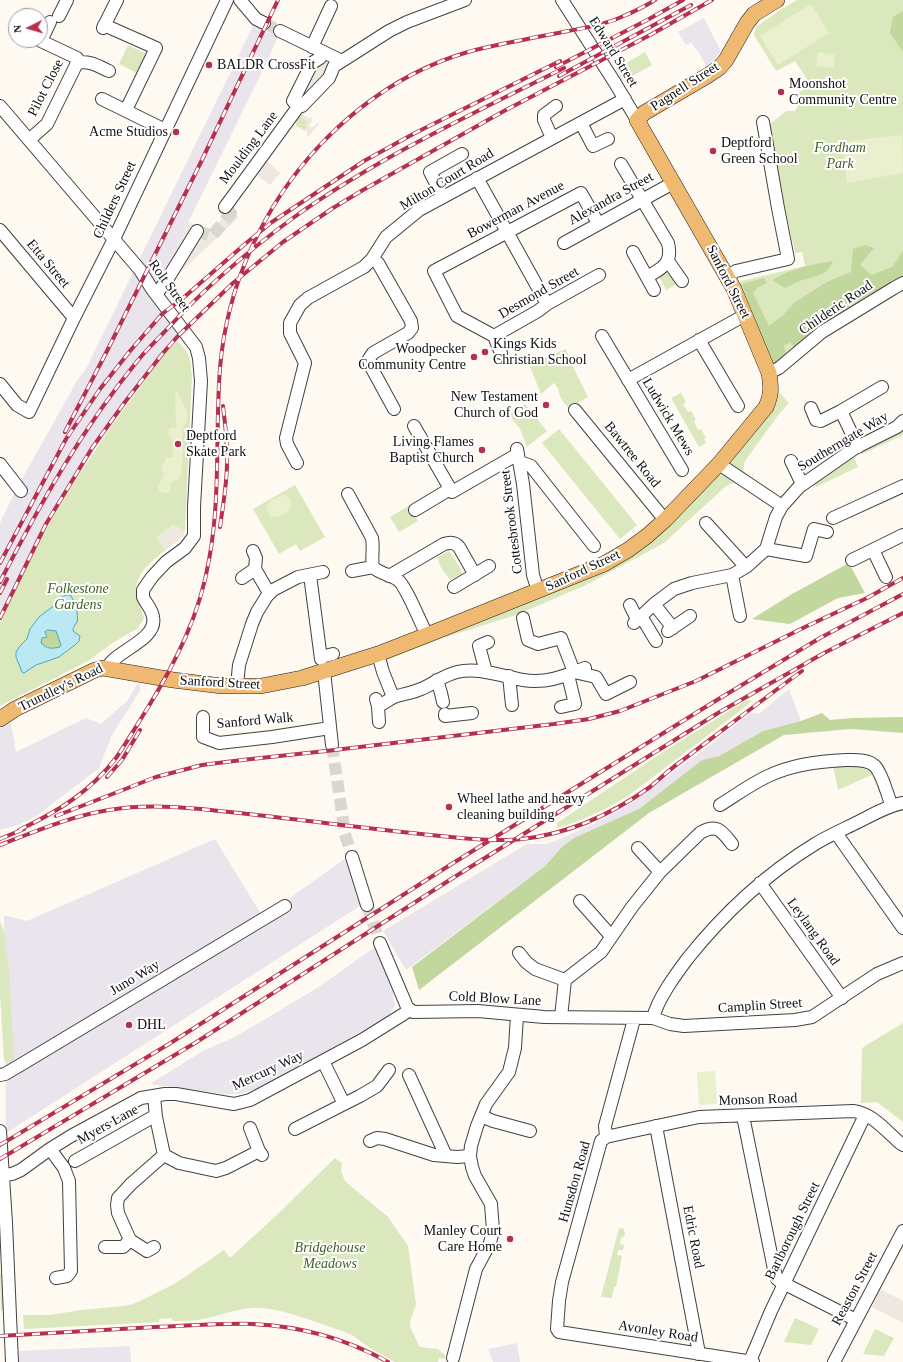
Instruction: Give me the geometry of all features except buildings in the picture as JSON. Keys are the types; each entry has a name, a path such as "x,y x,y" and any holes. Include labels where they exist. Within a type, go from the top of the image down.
{"main road":[{"name":"Pagnell Street","path":"637,120 644,113 719,68 726,60 747,23 754,14 776,0"},
{"name":"Sanford Street","path":"107,668 173,680 222,686 261,686 302,678 322,662 378,654 604,564 628,550 665,520 719,464 766,407 771,396 768,373 734,289 731,273 673,183 637,120"},
{"name":"Trundley's Road","path":"0,719 15,709 88,674 107,668"}],"street":[{"name":"Pilot Close","path":"29,140 47,124 77,63 77,58 40,44 67,0"},
{"path":"117,0 104,26 156,48 126,110"},
{"name":"Childers Street","path":"0,384 17,405 30,412 227,0"},
{"path":"240,0 256,19 264,23"},
{"name":"Moulding Lane","path":"225,207 298,107 302,106 329,78 334,66 388,31 423,15 461,1"},
{"name":"Edward Street","path":"565,1 637,120"},
{"path":"317,49 331,6"},
{"path":"280,31 342,61"},
{"name":"Moulding Lane","path":"298,107 293,101 312,63 320,58 317,49"},
{"path":"77,63 84,61 90,62 109,71"},
{"path":"102,99 165,130"},
{"name":"Milton Court Road","path":"297,462 287,444 286,438 305,363 290,333 290,324 300,306 308,298 364,267 372,259 386,237 419,210 625,99"},
{"name":"Rolt Street","path":"0,106 140,270 196,347 199,356 201,381 194,500 194,529"},
{"path":"552,138 544,120 544,115 556,106"},
{"path":"731,273 788,259 763,122"},
{"path":"581,123 593,146 608,138"},
{"path":"443,197 430,172 462,154"},
{"path":"621,164 668,244 670,252 668,261 663,267 647,277"},
{"path":"477,178 547,304"},
{"name":"Alexandra Street","path":"564,243 673,183"},
{"name":"Bowerman Avenue","path":"434,271 581,193 598,223"},
{"name":"Etta Street","path":"0,230 74,318"},
{"path":"156,294 165,283 197,231"},
{"path":"633,252 654,290"},
{"path":"372,259 378,263 410,321 412,328 408,333 373,353 369,359 370,366 394,409"},
{"path":"668,261 682,281"},
{"name":"Desmond Street","path":"434,271 457,316 494,336 501,353"},
{"name":"Desmond Street","path":"494,336 538,312 547,304 599,275"},
{"name":"Childeric Road","path":"768,373 779,368 822,332 903,283"},
{"name":"Ludwick Mews","path":"628,380 745,315"},
{"name":"Ludwick Mews","path":"602,336 682,470"},
{"path":"700,340 738,406"},
{"path":"810,408 816,420 821,421 882,387"},
{"name":"Bawtree Road","path":"575,410 665,520"},
{"path":"841,411 858,447"},
{"name":"Southerngate Way","path":"766,549 776,517 790,494 802,484 858,447 897,427 903,421"},
{"path":"414,426 452,492 518,455 531,466 594,546"},
{"name":"Cottesbrook Street","path":"518,455 533,575 538,591"},
{"path":"791,462 802,484"},
{"path":"0,464 21,491"},
{"path":"719,464 782,506"},
{"path":"833,518 903,486"},
{"path":"415,510 450,489"},
{"path":"348,494 372,538 373,567"},
{"path":"706,523 746,567"},
{"name":"Trundley's Road","path":"107,668 111,661 148,634 154,620 143,598 145,586 157,571 189,544 193,539 194,529"},
{"path":"637,619 674,589 692,583 732,575 746,567 766,549 806,556 814,529 827,532"},
{"path":"852,560 903,535"},
{"path":"389,576 450,542 459,547 475,575"},
{"path":"873,550 886,577"},
{"path":"253,551 256,558 255,570 269,593"},
{"path":"454,587 489,566"},
{"path":"352,570 373,567 402,583 427,635"},
{"path":"242,578 255,570"},
{"path":"237,686 238,665 255,614 269,593 298,577 323,572"},
{"path":"310,575 332,745"},
{"path":"732,575 743,610"},
{"path":"654,604 670,630 690,616"},
{"path":"630,605 637,619 656,641"},
{"path":"522,618 528,640 538,644 565,636 576,672 575,704 561,706"},
{"path":"479,646 486,672"},
{"path":"322,662 333,654"},
{"path":"378,654 383,672 393,697"},
{"path":"378,722 379,703 393,697 419,690 456,672 486,672 524,680 545,681 576,672 596,676 606,694 630,682"},
{"path":"509,676 512,705"},
{"path":"437,680 445,716 472,713"},
{"name":"Sanford Walk","path":"203,717 203,737 219,742 272,737 330,728"},
{"path":"653,1018 674,978 704,938 728,912 760,883 816,843 898,805 875,766 870,762 855,760 831,760 797,766 768,776 720,805"},
{"path":"561,1017 565,980 601,952 632,907 660,872 700,833 708,829 713,828 723,832 732,844"},
{"path":"836,833 903,928"},
{"path":"638,848 660,872"},
{"path":"352,857 367,905"},
{"name":"Leylang Road","path":"760,883 842,998"},
{"path":"580,902 611,936"},
{"name":"Juno Way","path":"0,1075 5,1074 285,906"},
{"path":"380,943 405,1002 410,1010"},
{"path":"519,953 526,962 535,969 565,980"},
{"name":"Camplin Street","path":"653,1018 670,1024 684,1026 805,1019 819,1013 877,974 903,963"},
{"name":"Cold Blow Lane","path":"410,1010 416,1013 472,1011 561,1017 653,1018"},
{"name":"Mercury Way","path":"2,1175 12,1174 21,1170 50,1149 141,1098 176,1094 234,1104 250,1100 362,1040 410,1010"},
{"path":"452,1358 476,1269 490,1243 493,1230 491,1204 475,1176 472,1167 470,1156 473,1136 489,1100 509,1072 514,1048 517,1015"},
{"name":"Hunsdon Road","path":"558,1332 559,1301 562,1282 598,1150 601,1142 606,1137 605,1126 633,1023 633,1018"},
{"path":"323,1061 344,1104"},
{"path":"295,1129 377,1086 389,1070"},
{"path":"409,1075 446,1156"},
{"name":"Myers Lane","path":"154,1096 156,1117 164,1155"},
{"name":"Monson Road","path":"606,1137 699,1117 853,1111 859,1112 872,1119 903,1145"},
{"name":"Barlborough Street","path":"750,1362 768,1317 865,1115"},
{"path":"481,1116 493,1121 530,1131"},
{"path":"743,1116 777,1279 856,1320"},
{"name":"Myers Lane","path":"75,1160 151,1118 156,1117"},
{"name":"Edric Road","path":"656,1126 698,1348 703,1357"},
{"path":"154,1247 147,1251 130,1240 118,1213 118,1198 131,1184 164,1155 179,1163 216,1172 261,1153 250,1128"},
{"path":"0,1131 6,1222 4,1267 12,1362"},
{"path":"370,1141 377,1138 385,1139 434,1155 470,1156"},
{"path":"50,1149 64,1168 68,1181 71,1271 67,1276 56,1278"},
{"name":"Reaston Street","path":"834,1362 902,1236"},
{"path":"105,1247 123,1247 130,1240"},
{"name":"Avonley Road","path":"558,1332 703,1357 753,1362"}],"shaded area":[{"path":"704,18 721,51 710,65 706,65 691,42 686,45 678,32"},
{"path":"253,26 278,37 152,296 179,338 164,352 107,431 65,495 47,524 0,620 0,523 17,488 78,379 86,369"},
{"path":"318,57 337,68 299,112 313,119 309,126 310,127 313,127 317,123 319,124 307,138 307,121 297,114 264,158 280,173 270,185 253,172 229,207 239,217 168,284 160,281 188,222 211,233 226,213 218,206 237,179 246,174 263,151 267,136 277,131"},
{"path":"173,525 185,531 184,536 166,550 157,537"},
{"path":"138,683 141,689 112,735 99,768 38,815 18,825 0,830 0,725 9,719 16,752 86,718 101,724 127,701"},
{"path":"789,689 801,721 763,731 719,756 702,760 639,809 562,847 545,866 406,970 383,931 527,844 548,844 589,826 624,808 709,746 749,714 760,713"},
{"path":"215,839 261,914 287,900 346,858 363,904 6,1133 4,915 27,921"},
{"path":"378,945 390,977 395,1005 389,1016 261,1088 239,1094 225,1094 150,1084 203,1051 235,1037 317,988"},
{"path":"880,1289 903,1301 903,1323 872,1307"},
{"path":"517,1343 520,1362 493,1362 488,1349"},
{"path":"130,1346 131,1362 19,1362 19,1351"}],"green space":[{"name":"Fordham Park","path":"797,0 903,0 903,277 873,293 833,319 775,365 770,363 740,285 741,281 805,266 802,252 795,253 780,186 770,124 786,111 795,111 799,104 794,96 811,85 795,61 776,71 754,35 756,27"},
{"path":"811,4 829,33 778,65 760,36"},
{"path":"903,11 903,52 890,33 893,17"},
{"path":"128,45 146,54 137,73 119,64"},
{"path":"645,52 652,65 623,81 616,69"},
{"path":"818,52 835,55 833,68 816,66"},
{"path":"297,114 307,121 306,131 296,126"},
{"path":"902,135 903,173 847,183 842,142"},
{"path":"866,245 874,248 860,265 872,275 892,267 903,251 903,276 846,308 819,326 794,347 790,342 784,346 786,354 775,364 772,363 742,284 764,278 767,283 758,287 753,293 769,326 783,315 795,302 827,282 851,272 853,249"},
{"path":"833,261 827,270 818,276 797,282 785,288 772,280 801,268"},
{"path":"671,270 678,283 666,290 659,276"},
{"name":"Folkestone Gardens","path":"177,341 185,349 189,357 192,376 185,531 173,525 157,537 166,550 149,564 140,576 137,583 137,597 144,618 138,628 111,644 88,661 0,706 0,622 48,525 75,481 108,431 165,353"},
{"path":"566,349 572,365 588,397 569,408 560,396 558,387 556,387 556,384 554,383 541,394 529,364"},
{"name":"Deptford Skate Park","path":"177,391 188,414 182,434 183,449 181,475 178,480 172,482 170,485 171,490 168,493 164,493 159,491 158,486 164,475 161,468 166,458 173,457 172,439 168,435 169,428 176,428 175,395"},
{"path":"779,392 789,403 779,414 745,461 743,469 747,476 731,466 729,463 776,402"},
{"path":"681,393 686,402 683,404 688,412 691,411 696,420 694,421 698,430 701,429 706,438 704,439 706,443 699,447 671,398"},
{"path":"525,404 547,431 527,447 520,429 509,415"},
{"path":"903,428 903,435 862,454 860,450"},
{"path":"559,429 637,525 620,539 542,443"},
{"path":"854,457 858,467 816,487 814,481"},
{"path":"725,474 741,484 733,483 726,486 664,543 584,586 516,615 440,639 387,660 388,664 386,665 385,658 520,606 590,577 715,478 719,475"},
{"path":"295,485 325,537 300,551 296,544 279,554 253,509"},
{"path":"283,495 287,496 292,501 292,505 285,514 271,517 267,509 267,505 271,500"},
{"path":"410,505 418,521 399,532 390,517"},
{"path":"449,551 459,566 462,574 450,580 440,566 437,557"},
{"path":"849,563 865,593 838,598 790,624 752,619 792,594"},
{"path":"48,630 56,631 61,645 60,647 50,648 41,643 41,639 46,637 45,632"},
{"path":"752,700 745,707 628,796 603,810 558,828 557,823 657,756 745,701"},
{"path":"822,713 830,720 903,717 903,733 851,729 784,735 649,813 419,990 412,967 545,866 562,847 574,838 639,809 702,760 719,756 763,731 801,721"},
{"path":"855,765 867,769 874,774 838,790 833,766"},
{"path":"0,921 4,932 9,968 14,1059 10,1062 5,1061 4,1059 0,995"},
{"path":"903,1023 903,1122 877,1102 861,1103 862,1048"},
{"path":"715,1071 717,1104 699,1105 697,1072"},
{"name":"Bridgehouse Meadows","path":"335,1158 342,1163 341,1171 345,1181 388,1217 408,1246 416,1304 410,1322 410,1327 420,1347 438,1349 445,1355 445,1359 439,1358 438,1362 395,1362 370,1348 352,1335 285,1312 261,1308 233,1311 192,1321 173,1321 172,1318 159,1319 159,1322 24,1329 23,1315 50,1315 130,1305 176,1283 224,1250 230,1258"},
{"path":"619,1228 624,1229 625,1235 621,1238 620,1244 624,1245 623,1250 618,1250 617,1255 622,1256 616,1287 614,1287 612,1298 601,1297"},
{"path":"0,1273 3,1275 5,1311 1,1311"},
{"path":"795,1318 819,1329 811,1345 784,1342"},
{"path":"875,1329 894,1338 884,1356 863,1354"}],"water":[{"path":"70,595 75,604 77,622 73,631 80,636 79,641 59,657 36,665 24,673 22,672 16,657 16,652 27,639 30,629 39,617 55,605 62,597","holes":["48,630 56,631 61,645 60,647 50,648 41,643 42,638 47,637 45,632"]}],"tunnel":[{"path":"264,23 280,31"},
{"path":"197,231 212,236 231,213 225,207"},
{"path":"332,745 345,834 352,857"},
{"path":"367,905 380,943"}],"railway":[{"path":"65,432 200,164 278,0"},
{"path":"19,830 47,816 72,800 106,770 132,734 158,691 186,637 200,599 213,536 220,368 224,337 231,307 251,248 265,220 281,194 300,169 320,145 357,111 397,83 441,61 488,47 607,23 633,12 655,0"},
{"path":"556,67 683,0"},
{"path":"0,618 46,524 92,448 163,353 178,336 233,283 283,242 333,208 363,190 504,111 652,34 712,0"},
{"path":"559,76 691,5"},
{"path":"0,563 66,439 100,389 162,314 182,299 272,222 364,161 415,133 560,61"},
{"path":"0,582 47,495 99,412 142,355 183,312 213,284 260,243 325,196 391,156 564,68"},
{"path":"220,527 227,470 227,441 223,406"},
{"path":"56,816 156,777 202,765 554,724 589,719 620,711 696,681 867,598 903,578"},
{"path":"0,593 7,579"},
{"path":"0,1145 169,1044 450,865 712,703 820,638 903,594"},
{"path":"0,1159 195,1043 456,876 718,713 824,653 903,613"},
{"path":"0,845 54,824 81,816 109,810 146,807 202,809 473,839 510,840 556,833 605,814 636,797 674,766 802,671"},
{"path":"107,777 122,760 140,730"},
{"path":"0,839 24,829"},
{"path":"0,1336 215,1324 270,1325 305,1331 339,1340 388,1362"}],"place":[{"name":"BALDR CrossFit","path":"209,65"},
{"name":"Moonshot Community Centre","path":"781,92"},
{"name":"Acme Studios","path":"176,132"},
{"name":"Deptford Green School","path":"713,151"},
{"name":"Kings Kids Christian School","path":"485,352"},
{"name":"Woodpecker Community Centre","path":"474,357"},
{"name":"New Testament Church of God","path":"546,405"},
{"name":"Deptford Skate Park","path":"178,444"},
{"name":"Living Flames Baptist Church","path":"482,450"},
{"name":"Wheel lathe and heavy cleaning building","path":"449,807"},
{"name":"DHL","path":"129,1025"},
{"name":"Manley Court Care Home","path":"510,1239"}]}
